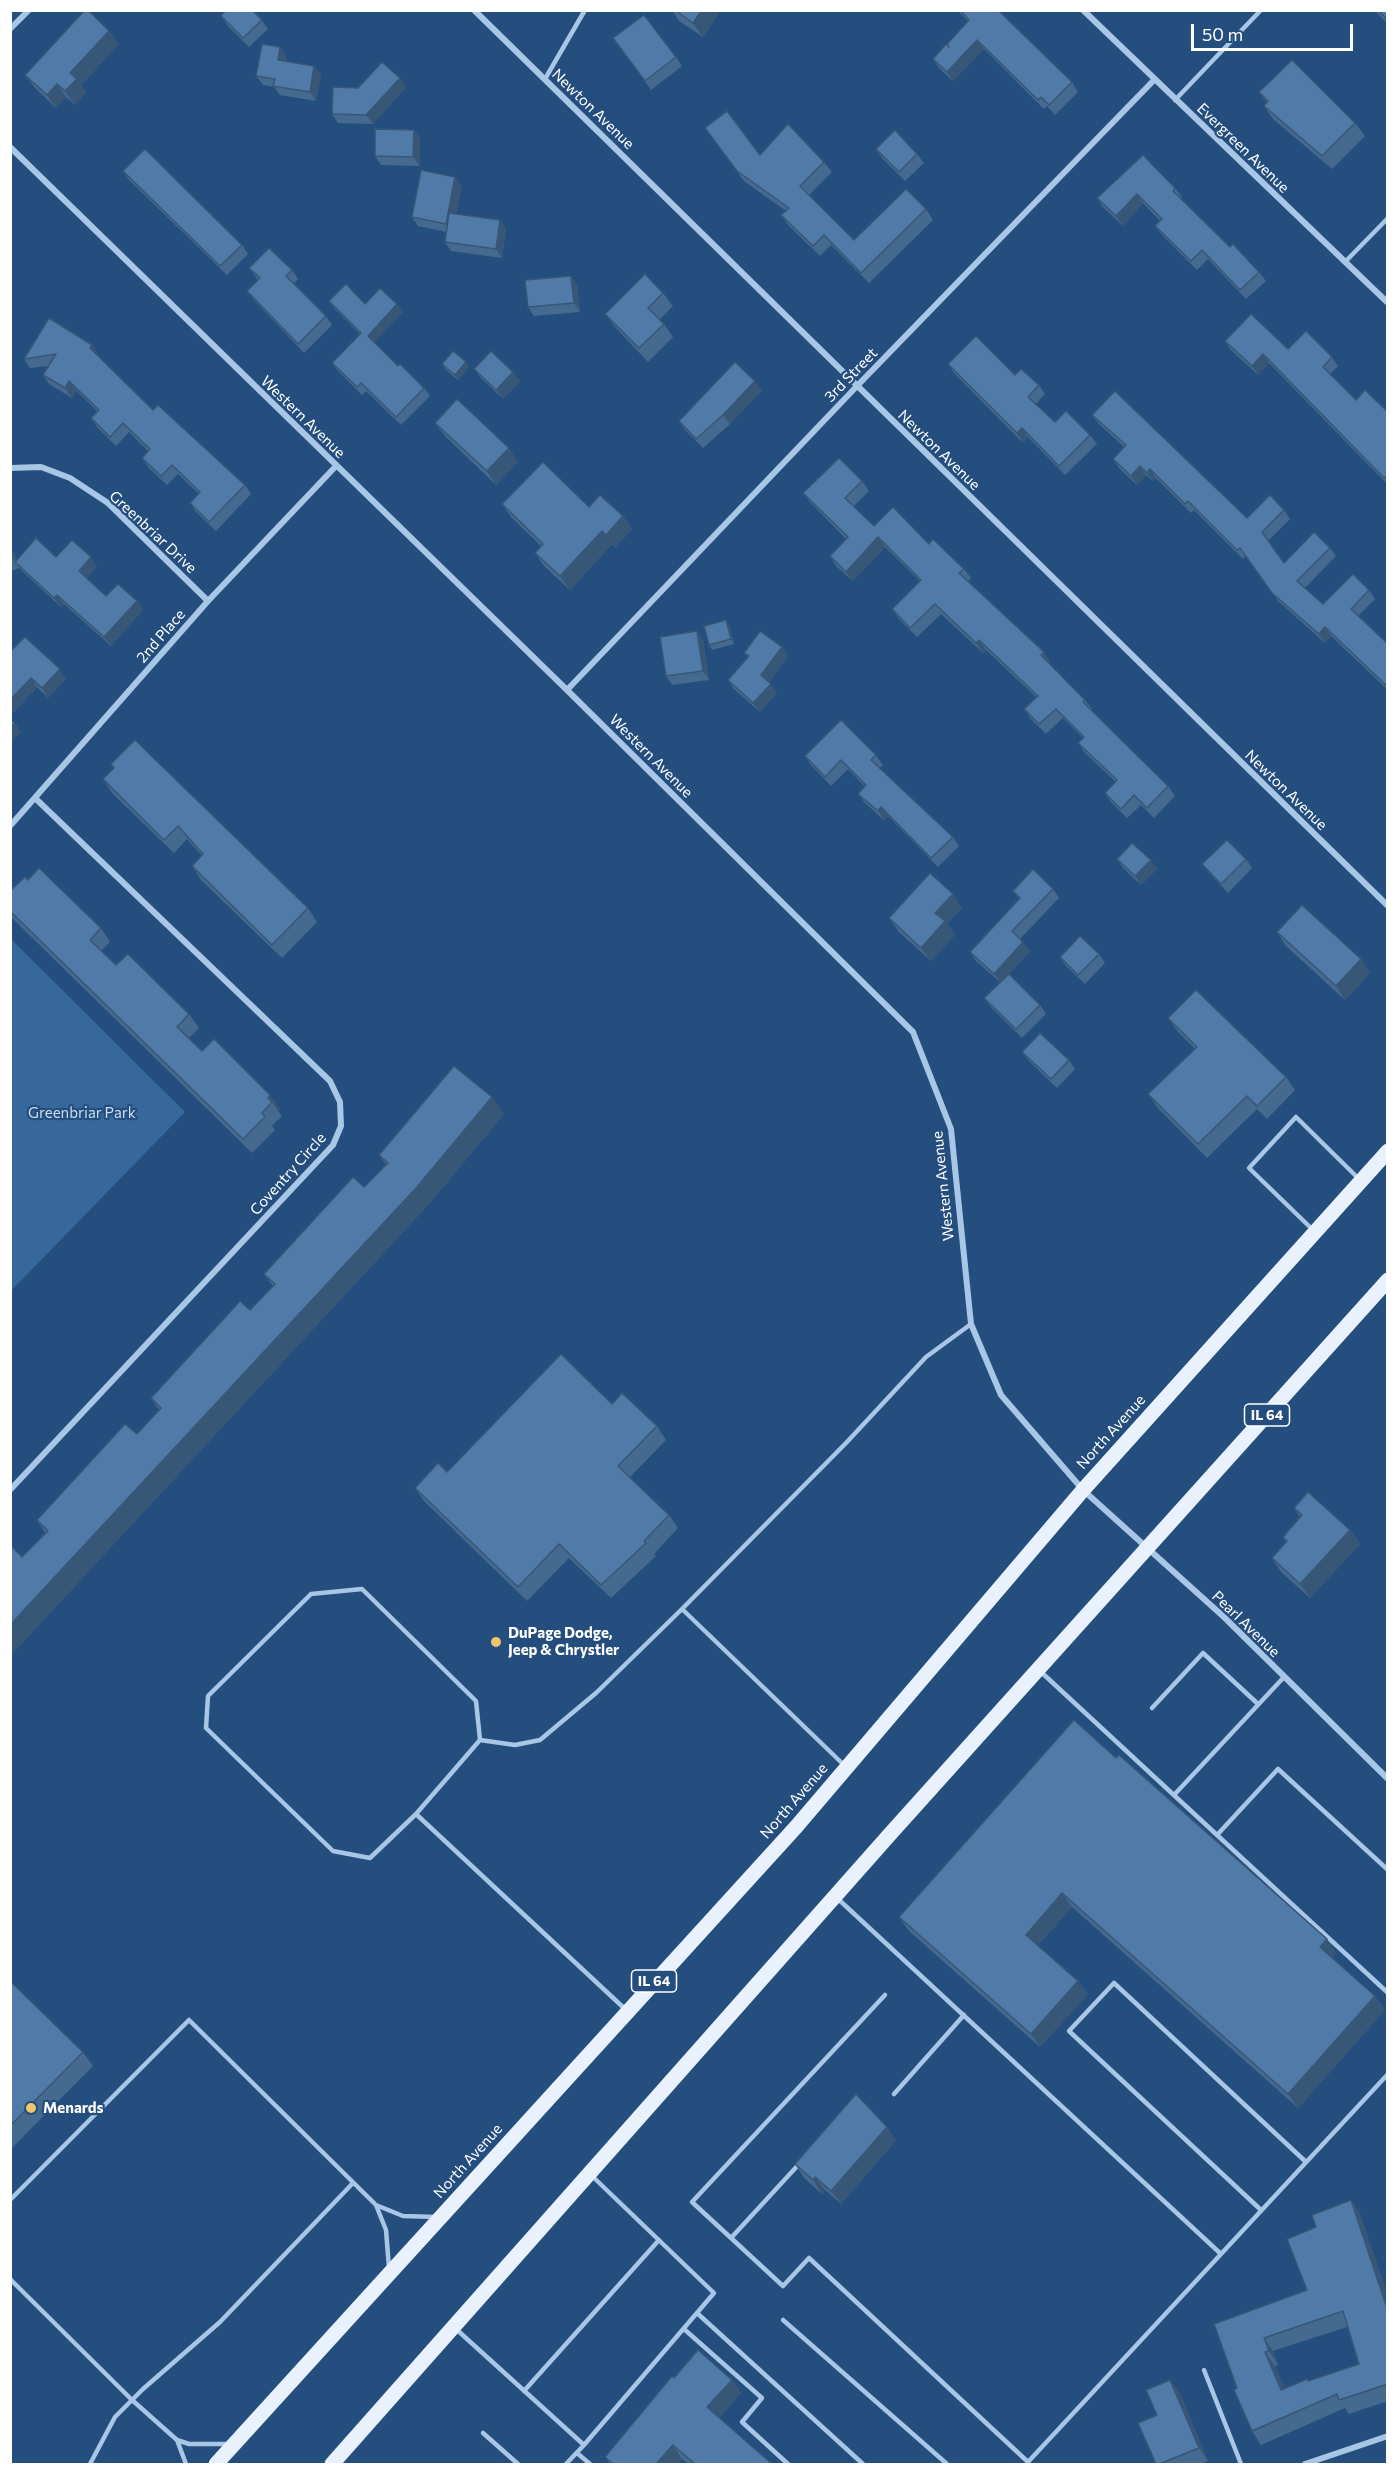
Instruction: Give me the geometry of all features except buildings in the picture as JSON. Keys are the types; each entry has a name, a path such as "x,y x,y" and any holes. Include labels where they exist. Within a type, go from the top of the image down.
{"main road":[{"name":"North Avenue","path":"216,2464 796,1827 1083,1490 1388,1151"},
{"name":"IL 64","path":"332,2464 836,1896 1388,1280"}],"street":[{"path":"10,29 29,10"},
{"name":"Newton Avenue","path":"474,10 1388,906"},
{"name":"Evergreen Avenue","path":"1083,10 1388,303"},
{"name":"3rd Street","path":"567,690 856,386 1154,80"},
{"name":"Western Avenue","path":"10,147 567,690 913,1032 951,1129 971,1324 1001,1395 1083,1490"},
{"name":"2nd Place","path":"10,826 208,601 336,466"},
{"name":"Greenbriar Drive","path":"10,468 41,467 70,478 99,497 208,601"},
{"name":"Coventry Circle","path":"10,1490 333,1145 340,1126 340,1102 330,1082 35,798"},
{"name":"Pearl Avenue","path":"1083,1490 1225,1618 1388,1779"},
{"path":"1305,2464 1388,2436"}],"lane":[{"path":"545,79 585,10"},
{"path":"1175,100 1261,10"},
{"path":"1345,262 1388,218"},
{"path":"1315,1232 1249,1168 1296,1118 1361,1181"},
{"path":"480,1740 515,1745 540,1740 596,1693 846,1443 926,1357 971,1324"},
{"path":"362,1589 476,1701 480,1740 416,1814 369,1858 333,1851 206,1728 208,1696 311,1594 362,1589"},
{"path":"682,1609 846,1767"},
{"path":"1152,1708 1203,1653 1258,1704"},
{"path":"1038,1670 1388,1994"},
{"path":"1174,1795 1284,1677"},
{"path":"1217,1835 1278,1769 1388,1870"},
{"path":"416,1814 627,2011"},
{"path":"836,1896 1221,2254"},
{"path":"1261,2210 1069,2031 1113,1983 1306,2162"},
{"path":"885,1995 692,2202 783,2286 809,2258 1028,2462 1388,2074"},
{"path":"894,2094 964,2015"},
{"path":"10,2200 189,2020 376,2205 404,2216 441,2217"},
{"path":"731,2238 804,2159"},
{"path":"566,2464 714,2293 589,2174"},
{"path":"90,2464 115,2417 220,2322 353,2183"},
{"path":"376,2205 386,2230 390,2274"},
{"path":"524,2391 659,2240"},
{"path":"10,2278 132,2400 177,2440 189,2444 235,2444"},
{"path":"697,2313 863,2464"},
{"path":"783,2320 947,2464"},
{"path":"453,2327 584,2445"},
{"path":"684,2328 762,2398 742,2422 788,2464"},
{"path":"1204,2370 1241,2464"},
{"path":"483,2433 518,2464"},
{"path":"177,2440 186,2464"},
{"path":"577,2453 590,2464"}],"green space":[{"name":"Greenbriar Park","path":"10,938 185,1112 11,1291 10,1291"}],"place":[{"name":"DuPage Dodge, Jeep & Chrystler","path":"496,1642"},
{"name":"Menards","path":"31,2108"}]}
